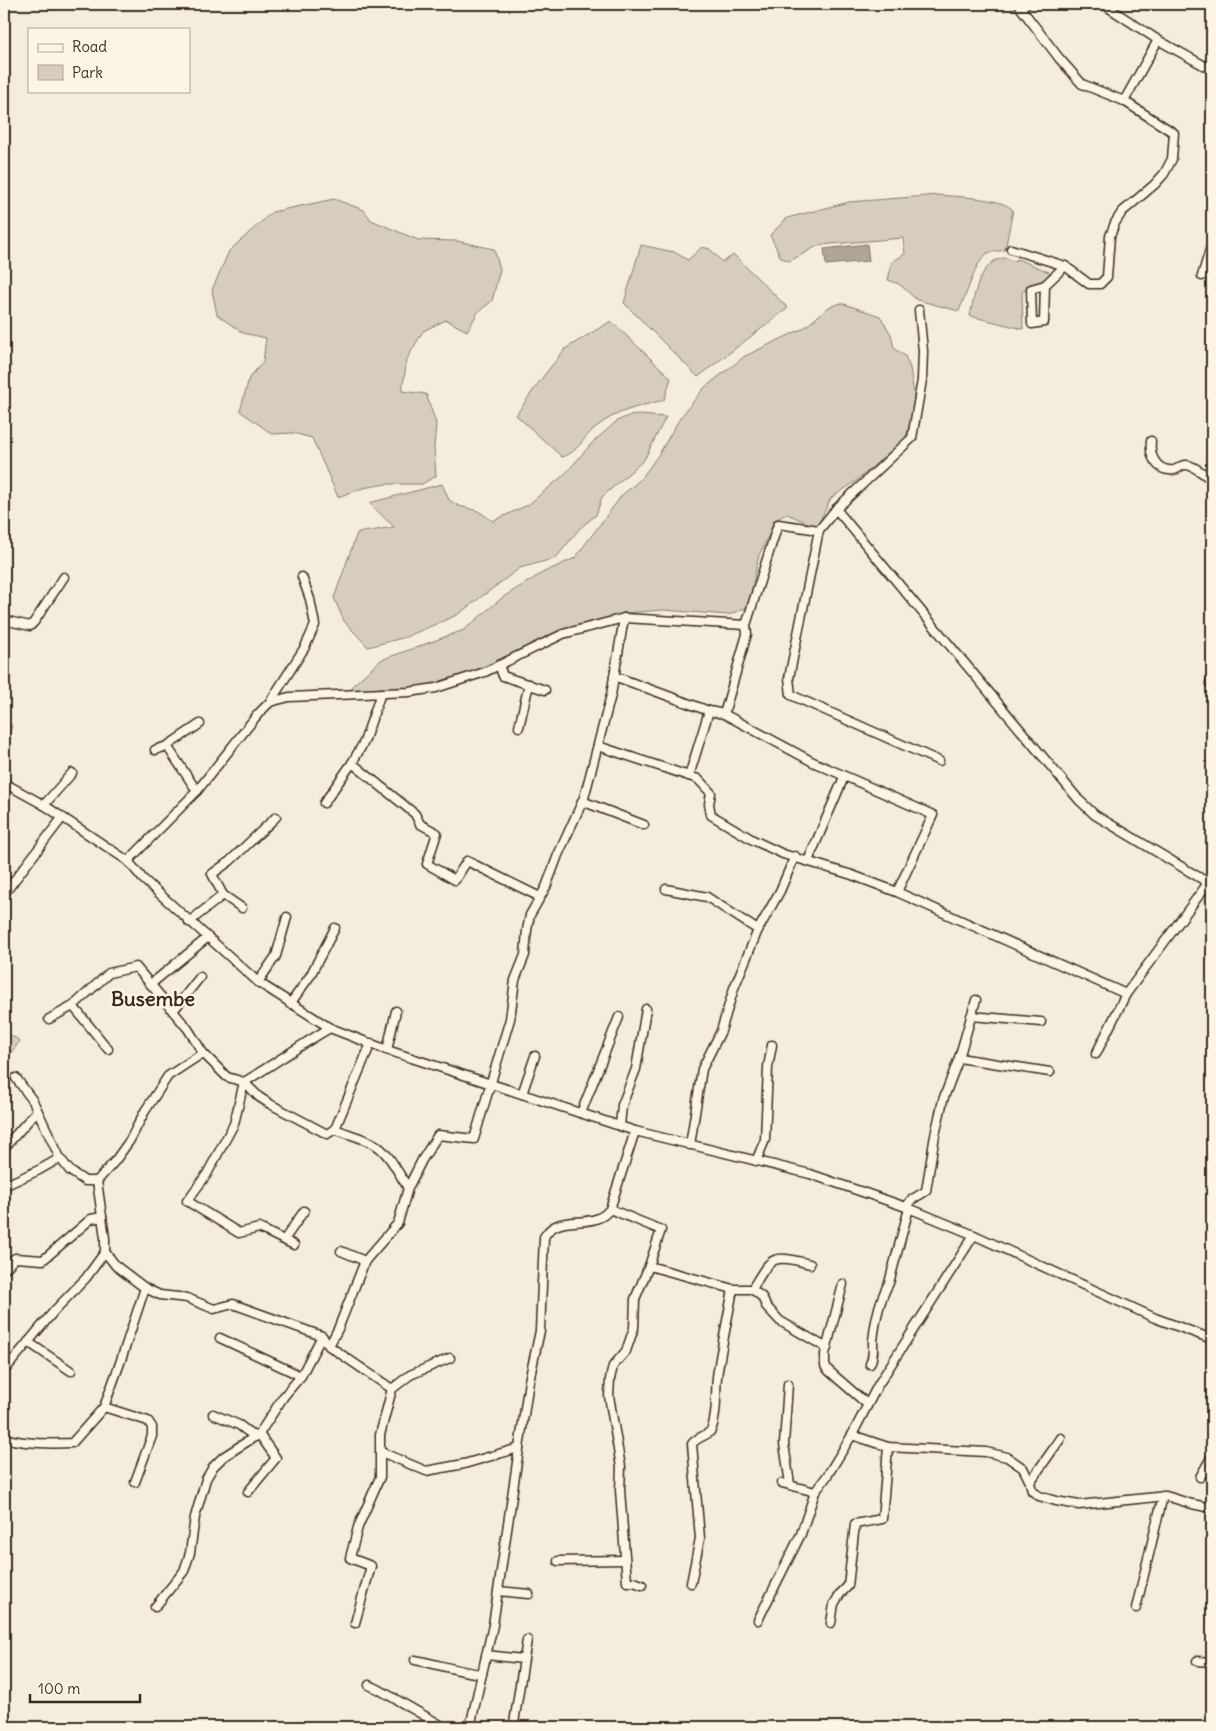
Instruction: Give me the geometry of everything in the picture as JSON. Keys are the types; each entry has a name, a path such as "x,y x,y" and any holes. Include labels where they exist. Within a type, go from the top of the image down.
{"street":[{"path":"1011,249 1065,266 1089,284 1100,284 1107,277 1110,236 1114,223 1122,212 1164,174 1172,159 1174,133 1124,101 1082,84 1059,58 1020,6 1026,4"},
{"path":"1103,4 1158,40 1212,70"},
{"path":"1124,101 1158,40"},
{"path":"1202,276 1212,243"},
{"path":"1045,286 1044,322 1032,324 1031,289 1045,286 1065,266"},
{"path":"919,310 923,351 922,380 912,438 836,509 819,530 789,678 791,695 939,761"},
{"path":"1151,441 1152,457 1161,468 1172,470 1184,465 1193,467 1212,480"},
{"path":"836,509 1079,800 1095,815 1210,884 1126,994 1096,1054"},
{"path":"724,714 747,634 746,625 778,524 819,530"},
{"path":"4,620 30,626 64,577"},
{"path":"128,861 197,791 258,714 270,702 305,647 315,625 310,600 302,577"},
{"path":"270,702 289,697 409,692 436,688 485,672 563,634 624,618 746,625"},
{"path":"329,1346 338,1329 365,1261 398,1223 408,1188 422,1160 438,1135 474,1139 510,1019 515,980 525,955 530,915 540,897 584,798 612,695 624,618"},
{"path":"499,665 503,676 545,690"},
{"path":"614,676 709,712 724,714 844,777 933,815 897,892"},
{"path":"519,727 529,684"},
{"path":"324,803 364,742 381,693"},
{"path":"689,776 709,712"},
{"path":"155,750 167,746 200,724"},
{"path":"167,746 197,791"},
{"path":"598,746 698,778 711,793 708,804 711,815 753,840 783,854 795,856 852,875 897,892 1126,994"},
{"path":"352,763 415,814 420,824 436,833 426,864 455,880 467,861 540,897"},
{"path":"44,805 72,773"},
{"path":"808,861 844,777"},
{"path":"4,783 44,805 128,861 143,879 189,922 258,982 330,1028 387,1050 635,1131 810,1174 908,1208 974,1235 1144,1313 1212,1340"},
{"path":"582,801 644,825"},
{"path":"242,908 223,895 212,874 230,861 276,817"},
{"path":"4,894 62,818"},
{"path":"690,1144 702,1069 721,1031 734,988 758,930 780,891 795,856"},
{"path":"666,889 707,896 758,930"},
{"path":"189,922 223,895"},
{"path":"258,982 276,956 287,917"},
{"path":"290,1004 310,976 334,928"},
{"path":"151,984 207,938"},
{"path":"49,1019 74,1006 109,973 136,967 188,1029 203,1053 227,1077 244,1082 270,1104 327,1134 335,1129 371,1043"},
{"path":"173,1010 200,977"},
{"path":"870,1364 874,1353 874,1337 881,1301 889,1283 910,1200 926,1191 934,1135 942,1100 959,1058 976,1000"},
{"path":"74,1006 108,1049"},
{"path":"620,1126 622,1105 636,1069 646,1009"},
{"path":"387,1050 396,1011"},
{"path":"972,1016 1041,1022"},
{"path":"581,1113 619,1017"},
{"path":"294,1245 259,1228 239,1233 188,1201 207,1174 234,1124 244,1082 330,1028"},
{"path":"756,1161 765,1140 768,1066 772,1045"},
{"path":"16,1078 32,1101 60,1158 70,1171 84,1181 97,1181 130,1140 168,1076 203,1053"},
{"path":"522,1094 535,1056"},
{"path":"959,1058 1050,1072"},
{"path":"4,1148 36,1112"},
{"path":"335,1129 373,1143 387,1156 408,1188"},
{"path":"470,1727 498,1591 518,1448 529,1381 540,1331 544,1237 547,1230 553,1226 590,1221 600,1218 610,1209 635,1131"},
{"path":"4,1186 60,1158"},
{"path":"4,1371 86,1278 105,1252 105,1238 97,1181"},
{"path":"610,1209 660,1230 650,1266 635,1299 634,1328 629,1344 626,1351 613,1366 609,1396 621,1466 620,1490 627,1582 642,1585"},
{"path":"284,1240 304,1211"},
{"path":"4,1270 15,1258 43,1260 90,1219 102,1217"},
{"path":"758,1620 801,1534 815,1492 828,1476 878,1385 974,1235"},
{"path":"341,1251 365,1261"},
{"path":"105,1252 116,1266 145,1288 160,1295 187,1298 214,1309 233,1304 322,1336 329,1346 392,1389"},
{"path":"752,1289 767,1265 776,1258 810,1264"},
{"path":"650,1266 734,1289 752,1289 762,1298 766,1306 780,1321 827,1348"},
{"path":"843,1284 827,1348 825,1366 867,1404"},
{"path":"4,1438 14,1441 72,1443 104,1406 145,1288"},
{"path":"691,1583 700,1538 692,1444 698,1437 710,1432 712,1429 716,1413 717,1377 734,1289"},
{"path":"155,1607 184,1571 190,1553 195,1517 206,1479 213,1467 223,1457 257,1436 284,1396 301,1376 322,1336"},
{"path":"220,1338 301,1376"},
{"path":"28,1342 71,1371"},
{"path":"355,1623 371,1566 350,1558 358,1527 380,1477 380,1435 392,1389 410,1375 450,1358"},
{"path":"788,1384 784,1444 786,1484 815,1492"},
{"path":"104,1406 148,1421 152,1427 152,1436 135,1482"},
{"path":"214,1414 239,1425 257,1436 276,1458 248,1492"},
{"path":"852,1435 888,1447 986,1452 1007,1457 1023,1468 1032,1491 1038,1496 1080,1505 1163,1496 1212,1508"},
{"path":"1030,1482 1061,1438"},
{"path":"831,1623 834,1604 848,1586 855,1524 882,1519 888,1447"},
{"path":"381,1452 426,1471 464,1464 518,1448"},
{"path":"1200,1477 1212,1456"},
{"path":"1136,1608 1163,1496"},
{"path":"558,1561 625,1560"},
{"path":"498,1591 529,1594"},
{"path":"514,1723 527,1640"},
{"path":"486,1655 523,1660"},
{"path":"416,1660 437,1663 451,1669 482,1674"},
{"path":"1197,1661 1212,1662"},
{"path":"369,1685 444,1727"}],"green space":[{"path":"938,195 999,202 1013,210 1005,250 987,253 977,266 959,311 917,300 899,284 888,280 892,262 905,254 903,238 819,245 790,261 781,258 770,235 787,218 849,202"},
{"path":"334,199 364,210 371,220 418,240 457,241 494,249 500,269 492,301 478,312 467,331 446,320 423,331 407,359 402,391 426,394 436,423 434,448 436,476 422,484 386,484 363,488 338,497 312,438 293,433 272,434 240,411 249,378 263,362 266,338 243,333 217,315 212,290 229,251 272,212"},
{"path":"641,245 674,252 688,260 702,247 710,249 722,262 734,255 788,308 698,377 624,303"},
{"path":"1004,258 1014,261 1018,259 1056,275 1047,285 1034,285 1022,292 1023,329 970,316 977,287 983,273 994,261"},
{"path":"841,303 880,316 891,334 894,348 905,356 910,368 914,395 913,417 905,439 856,481 831,498 817,527 787,514 777,519 759,555 748,607 728,615 664,610 624,613 560,634 469,678 381,695 348,698 354,684 381,660 464,630 503,597 544,572 575,558 622,495 641,479 659,454 680,418 704,388 745,356 804,328 829,307"},
{"path":"611,321 671,378 664,400 628,410 604,421 591,431 572,452 562,457 516,415 565,349"},
{"path":"628,416 666,417 644,460 602,497 596,515 580,528 556,558 520,568 457,615 406,637 368,647 344,621 334,598 357,533 394,527 369,503 442,484 449,500 459,506 478,511 493,521 528,505 565,474 592,443 617,421"},
{"path":"4,719 12,726 4,748"},
{"path":"4,1031 20,1041 4,1062"}],"shaded area":[{"path":"867,244 869,261 826,265 824,249"}],"district":[{"name":"Busembe","path":"153,999"}]}
